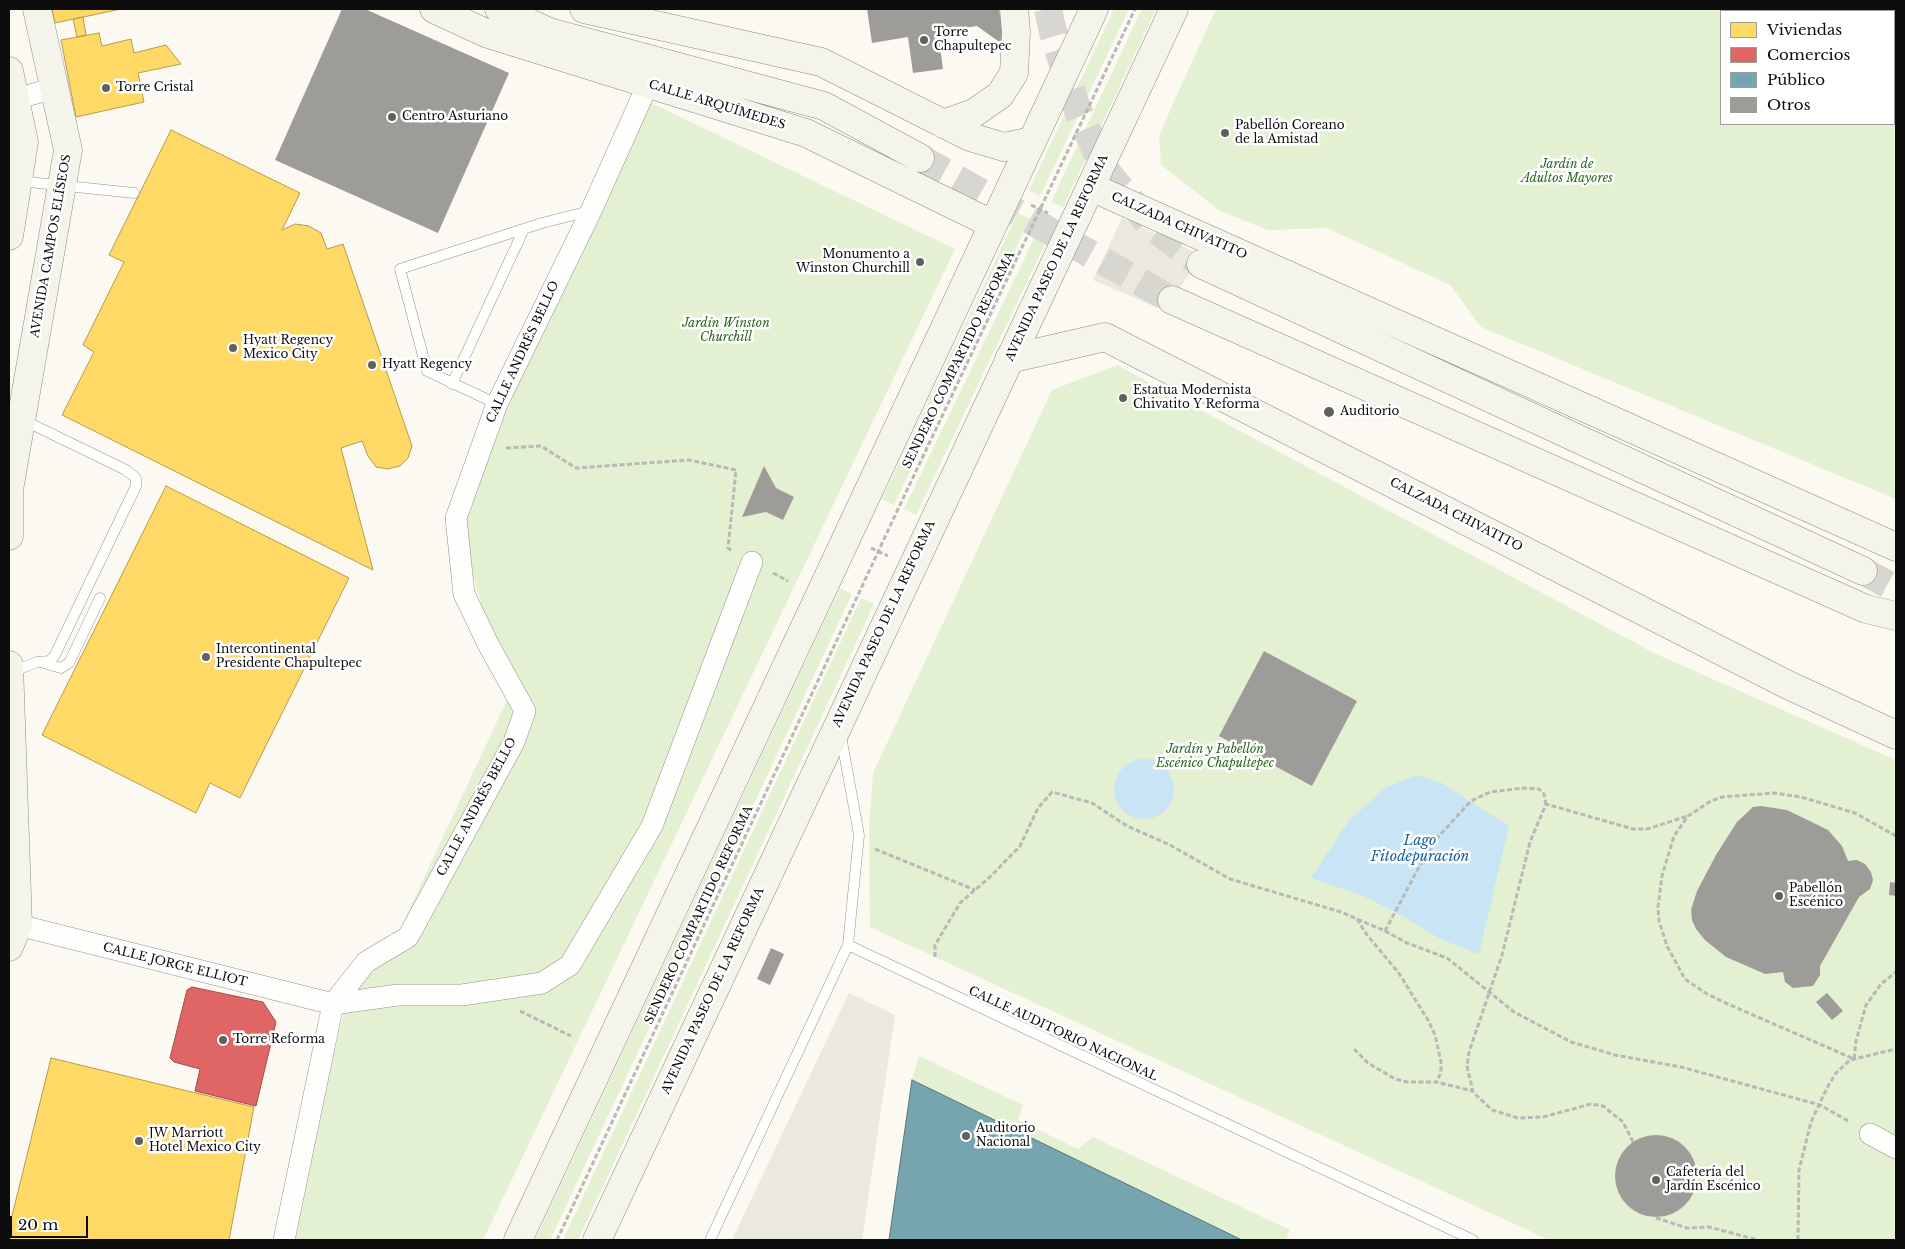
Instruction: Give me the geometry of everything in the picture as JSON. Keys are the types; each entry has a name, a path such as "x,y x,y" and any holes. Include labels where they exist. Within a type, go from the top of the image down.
{"main road":[{"name":"AVENIDA CAMPOS ELÍSEOS","path":"9,536 9,483 68,150 37,9"},
{"name":"CALLE ARQUÍMEDES","path":"434,9 488,34 806,132 992,224"},
{"name":"CALLE ARQUÍMEDES","path":"499,9 549,32 824,106 920,158"},
{"path":"584,9 822,62 970,137 1004,147 1032,140"},
{"path":"944,124 974,113 1000,95 1014,73 1016,32 1014,9"},
{"path":"518,1240 1094,9"},
{"name":"AVENIDA PASEO DE LA REFORMA","path":"597,1240 838,722 1174,9"},
{"path":"9,72 12,100 24,142 9,236"},
{"name":"CALZADA CHIVATITO","path":"1091,187 1896,547"},
{"path":"1201,264 1863,571"},
{"path":"1172,300 1866,609 1896,616"},
{"name":"CALZADA CHIVATITO","path":"1009,359 1105,338 1786,684 1896,735"},
{"path":"9,665 13,936"}],"street":[{"name":"CALLE ANDRÉS BELLO","path":"284,1240 333,1004 366,962 408,937 514,742 525,711 488,644 464,594 456,518 497,404 590,211 648,84"},
{"path":"12,100 54,88"},
{"path":"333,1004 398,995 462,995 542,983 570,965 652,826 752,562"},
{"name":"CALLE JORGE ELLIOT","path":"13,936 333,1004"},
{"path":"1870,1134 1896,1148"}],"lane":[{"path":"18,181 134,193"},
{"path":"497,404 452,384 427,370 400,269 524,229 590,211"},
{"path":"452,384 524,229"},
{"path":"21,418 126,470 136,478 133,495 55,655 50,662 44,663"},
{"path":"9,673 38,662 60,668 69,663 100,598"},
{"path":"710,1240 848,945 859,834 838,722"},
{"name":"CALLE AUDITORIO NACIONAL","path":"848,945 1473,1240"}],"path":[{"name":"SENDERO COMPARTIDO REFORMA","path":"556,1240 878,551 1135,9"},
{"path":"1023,202 1049,214"},
{"path":"479,450 541,446 576,468 689,460 736,470 728,548 788,581"},
{"path":"870,547 895,560"},
{"path":"1386,931 1419,867 1438,837 1470,801 1490,792 1524,788 1539,789 1544,794 1546,804 1530,842 1502,955 1469,1052 1467,1066 1473,1092"},
{"path":"935,958 935,945 960,902 976,890 1020,846 1038,808 1052,792 1092,803 1128,826 1170,845 1230,879 1318,904 1386,931 1407,943 1447,958 1514,1012 1571,1042 1615,1055 1681,1067 1820,1105 1870,1134"},
{"path":"1546,804 1633,829 1647,829 1688,816 1711,801 1722,797 1781,794 1801,797 1855,812 1879,824 1896,836"},
{"path":"1688,816 1674,836 1659,895 1659,921 1666,946 1677,968 1686,979 1707,994 1777,1024 1811,1042 1854,1059"},
{"path":"870,846 976,890"},
{"path":"1356,919 1398,972 1436,1036 1441,1062 1441,1073 1436,1082"},
{"path":"1854,1059 1856,1040 1866,1005 1881,984 1896,972"},
{"path":"1354,1049 1361,1058 1386,1075 1407,1082 1436,1082 1473,1092 1492,1110 1518,1118 1555,1115 1591,1104 1603,1106 1623,1122 1633,1142"},
{"path":"1798,1240 1798,1170 1811,1122 1836,1073 1854,1059 1896,1050"},
{"path":"1656,1218 1687,1228 1709,1226 1758,1240"}],"green space":[{"path":"1114,9 1129,9 1040,196 1029,190"},
{"path":"1142,9 1156,9 1063,207 1051,202"},
{"name":"Jardín de Adultos Mayores","path":"1216,9 1896,9 1896,499 1481,327 1450,285 1327,228 1268,230 1220,211 1161,165 1159,137"},
{"name":"Jardín Winston Churchill","path":"645,100 955,249 483,1240 290,1240 356,960 400,929 507,700 458,519 483,444"},
{"path":"1018,213 1030,219 894,505 882,499"},
{"path":"1041,224 1052,229 916,515 904,509"},
{"name":"Jardín y Pabellón Escénico Chapultepec","path":"1117,365 1656,654 1896,760 1896,1240 1549,1240 870,927 869,828 873,773 1052,390"},
{"path":"840,588 852,594 550,1240 535,1240"},
{"path":"861,598 874,604 578,1240 563,1240"},
{"path":"919,1056 1023,1105 1018,1120 1078,1149 1093,1137 1290,1230 1286,1240 1242,1240 912,1080"}],"shaded area":[{"path":"1122,218 1203,256 1163,310 1093,280"},
{"path":"849,993 895,1015 862,1240 732,1240"}],"water":[{"path":"1138,759 1150,759 1161,764 1169,772 1174,783 1172,801 1161,814 1150,819 1138,819 1127,814 1119,806 1114,795 1114,783 1119,772 1127,764"},
{"name":"Lago Fitodepuración","path":"1417,775 1442,783 1509,826 1479,954 1442,940 1364,896 1311,878 1348,822 1383,789"}],"building: Viviendas":[{"path":"52,9 121,9 55,23"},
{"path":"83,17 86,35 77,37 73,19"},
{"name":"Torre Cristal","path":"99,33 102,46 131,39 134,53 166,45 181,64 138,73 144,102 76,117 61,40"},
{"name":"Hyatt Regency Mexico City","path":"171,130 300,193 282,230 295,224 309,226 321,233 327,249 343,244 412,446 408,458 400,466 388,469 376,467 368,456 362,441 341,448 373,570 62,415 94,352 83,345 124,262 109,255"},
{"path":"166,486 349,578 240,798 210,783 196,813 42,735"},
{"name":"JW Marriott Hotel Mexico City","path":"51,1058 254,1107 229,1240 9,1240 9,1228"}],"building: Comercios":[{"name":"Torre Reforma","path":"192,987 263,1002 276,1022 256,1106 195,1091 200,1069 174,1062 170,1058 187,990"}],"building: Público":[{"name":"Auditorio Nacional","path":"912,1080 1242,1240 889,1240"}],"building: Otros":[{"name":"Centro Asturiano","path":"342,9 365,9 509,73 438,233 275,160"},
{"name":"Torre Chapultepec","path":"867,9 999,9 1005,46 977,26 938,32 943,69 913,73 908,37 872,43"},
{"path":"764,466 776,488 794,497 783,520 766,512 742,517"},
{"path":"1264,651 1357,701 1312,786 1219,736"},
{"name":"Pabellón Escénico","path":"1761,806 1787,810 1828,830 1842,846 1848,861 1857,860 1865,864 1871,872 1873,880 1870,889 1859,897 1820,966 1820,975 1813,986 1793,988 1785,982 1783,972 1765,974 1726,957 1705,940 1696,929 1692,920 1691,910 1697,891 1716,855 1737,822 1753,807"},
{"path":"1890,882 1896,883 1896,896 1889,895"},
{"path":"771,948 784,954 770,985 757,979"},
{"path":"1827,993 1843,1011 1832,1020 1816,1002"},
{"name":"Cafetería del Jardín Escénico","path":"1656,1135 1672,1138 1685,1147 1694,1160 1697,1176 1694,1192 1685,1205 1672,1214 1656,1217 1640,1214 1627,1205 1618,1192 1615,1176 1618,1160 1627,1147 1640,1138"}],"tunnel":[{"path":"1048,9 1054,36 1077,108 1104,168 1150,225 1201,264"},
{"path":"920,158 1172,300"},
{"path":"1863,571 1896,589"}],"place":[{"name":"Torre Chapultepec","path":"924,40"},
{"name":"Torre Cristal","path":"106,88"},
{"name":"Centro Asturiano","path":"392,117"},
{"name":"Pabellón Coreano de la Amistad","path":"1225,133"},
{"name":"Monumento a Winston Churchill","path":"920,262"},
{"name":"Hyatt Regency Mexico City","path":"233,348"},
{"name":"Hyatt Regency","path":"372,365"},
{"name":"Estatua Modernista Chivatito Y Reforma","path":"1123,398"},
{"name":"Auditorio","path":"1329,412"},
{"name":"Intercontinental Presidente Chapultepec","path":"206,657"},
{"name":"Pabellón Escénico","path":"1779,896"},
{"name":"Torre Reforma","path":"223,1040"},
{"name":"Auditorio Nacional","path":"966,1136"},
{"name":"JW Marriott Hotel Mexico City","path":"139,1141"},
{"name":"Cafetería del Jardín Escénico","path":"1656,1180"}]}
